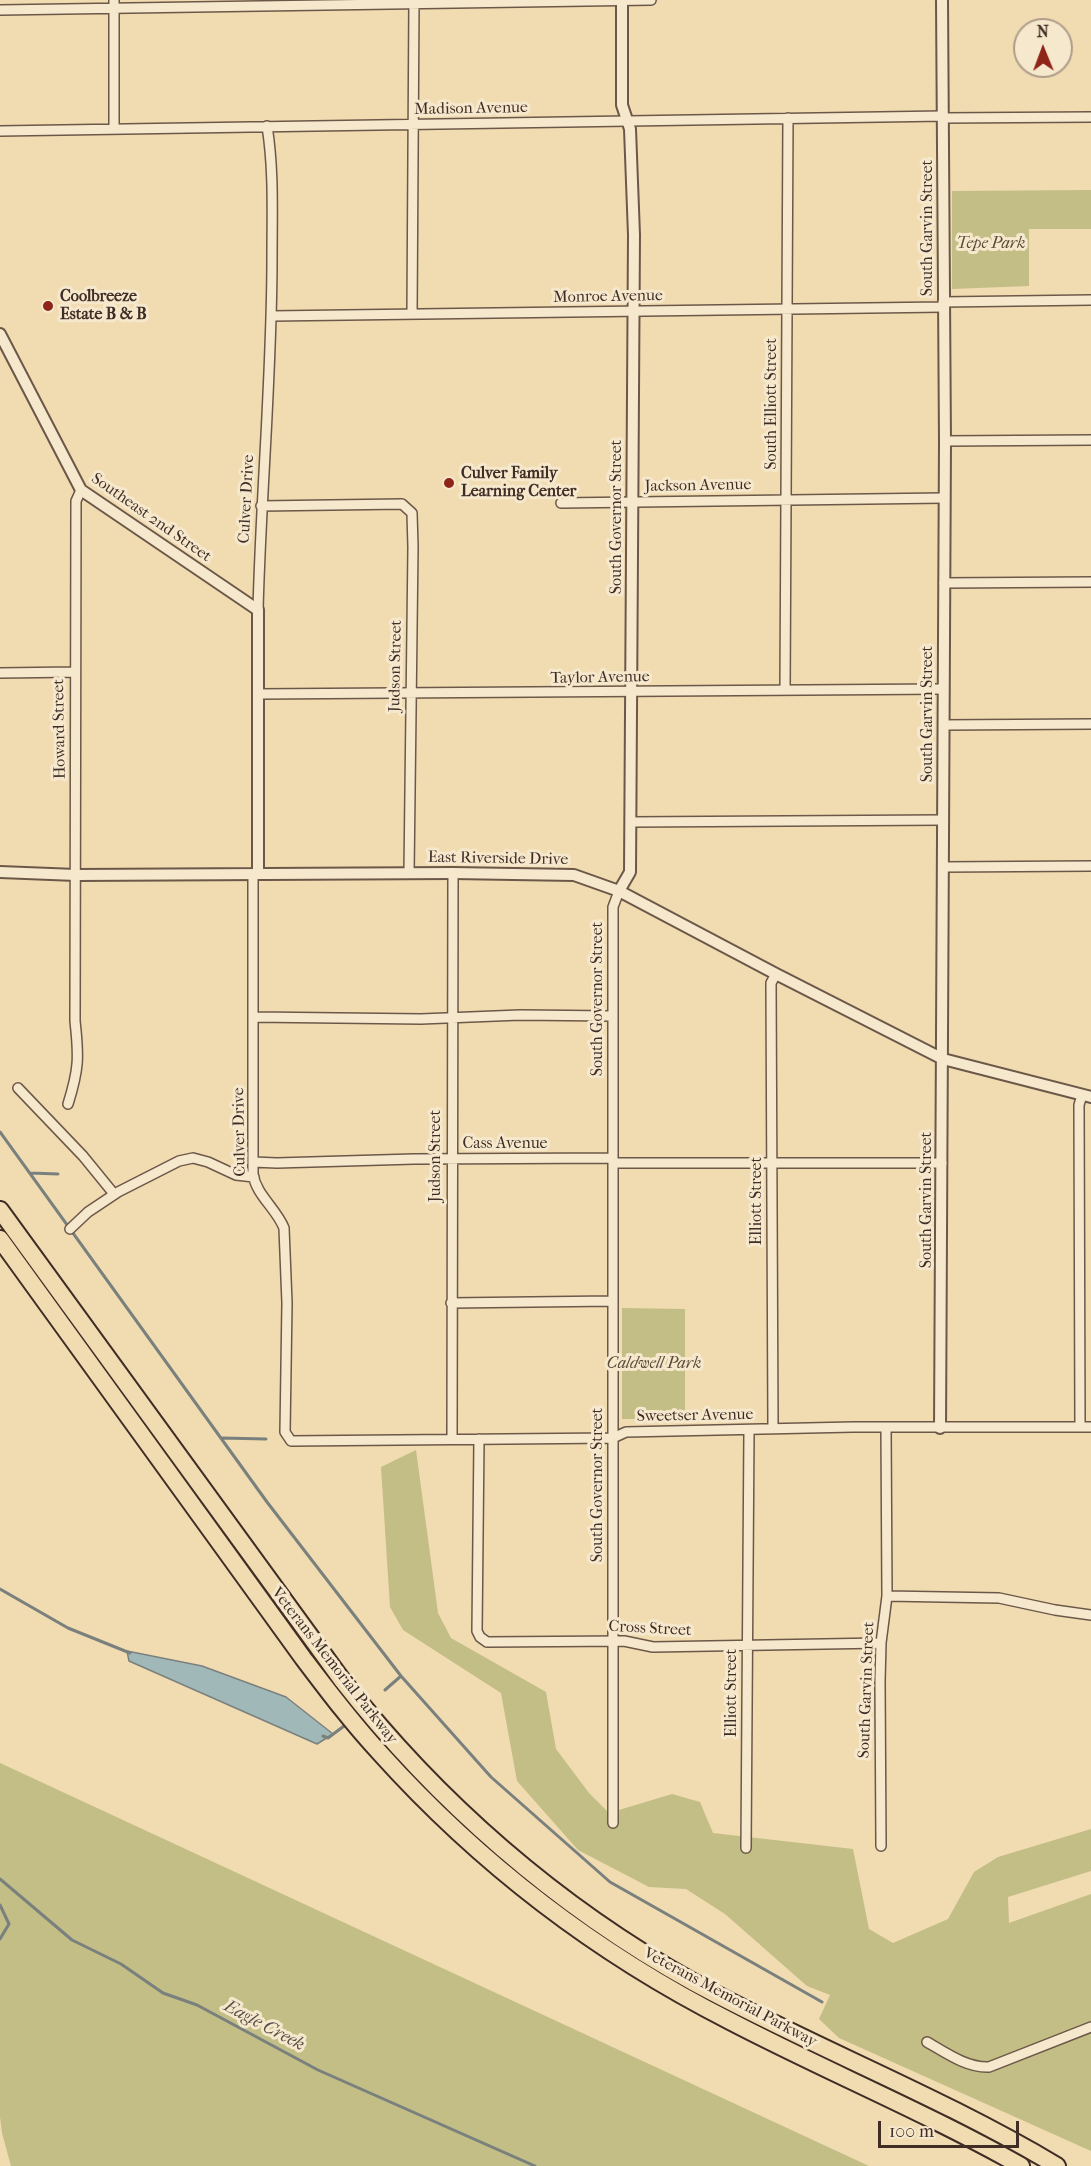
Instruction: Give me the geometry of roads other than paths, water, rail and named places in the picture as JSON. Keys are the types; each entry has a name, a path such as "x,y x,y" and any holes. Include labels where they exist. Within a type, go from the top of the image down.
{"highway":[{"name":"Veterans Memorial Parkway","path":"0,1210 335,1672 366,1712 469,1819 538,1878 636,1947 692,1981 754,2014 1003,2136 1057,2166"},
{"name":"Veterans Memorial Parkway","path":"0,1239 347,1716 441,1817 518,1884 589,1937 639,1970 729,2021 958,2132 1021,2166"}],"street":[{"name":"South Governor Street","path":"613,1823 613,907 630,872 632,692 634,235 630,129 622,105 622,0"},
{"path":"0,10 114,4 651,0"},
{"name":"South Garvin Street","path":"940,1428 945,441 942,0"},
{"path":"412,314 414,2"},
{"path":"114,4 114,128"},
{"name":"Madison Avenue","path":"0,130 788,118 1091,117"},
{"name":"South Elliott Street","path":"785,689 788,118"},
{"name":"Culver Drive","path":"267,126 272,155 272,316 261,506 258,609 253,1162 257,1188 280,1220 285,1235 286,1417"},
{"name":"Monroe Avenue","path":"272,316 787,309 1091,300"},
{"name":"Southeast 2nd Street","path":"0,334 81,490 258,609"},
{"path":"945,441 1091,440"},
{"name":"Howard Street","path":"68,1104 77,1073 79,1054 75,1021 75,672 76,501 81,490"},
{"name":"Jackson Avenue","path":"561,503 944,498"},
{"name":"Judson Street","path":"261,506 398,504 407,506 412,513 410,873"},
{"path":"944,583 1091,582"},
{"path":"0,673 75,672"},
{"name":"Taylor Avenue","path":"258,694 944,689"},
{"path":"944,725 1091,724"},
{"path":"631,822 943,820"},
{"path":"943,867 1091,866"},
{"name":"East Riverside Drive","path":"0,872 76,875 410,873 574,875 619,891 943,1059 1087,1096"},
{"name":"Judson Street","path":"452,1439 453,873"},
{"name":"Elliott Street","path":"773,1428 771,984 776,974"},
{"path":"254,1017 321,1019 613,1016"},
{"path":"18,1088 83,1156 114,1194"},
{"path":"1080,1427 1079,1115 1087,1096"},
{"path":"70,1229 88,1212 114,1194 179,1161 193,1158 236,1175 254,1177"},
{"name":"Cass Avenue","path":"253,1162 452,1159 942,1163"},
{"path":"451,1303 612,1301"},
{"name":"Sweetser Avenue","path":"286,1417 287,1437 298,1442 613,1438 626,1432 773,1428 1091,1427"},
{"name":"South Garvin Street","path":"880,1846 881,1643 887,1596 886,1427"},
{"name":"Elliott Street","path":"746,1848 748,1430"},
{"name":"Cross Street","path":"479,1439 477,1631 480,1637 489,1642 624,1641 653,1647 881,1643"},
{"path":"887,1596 999,1598 1091,1615"},
{"path":"927,2042 966,2063 989,2067 1091,2027"}],"water":[{"path":"127,1651 202,1666 286,1697 333,1734 317,1744 129,1661"}],"waterway":[{"path":"0,1132 267,1502 401,1676 491,1777 610,1882 822,2002"},
{"path":"30,1173 58,1174"},
{"path":"222,1438 266,1439"},
{"path":"0,1589 68,1628 130,1653"},
{"path":"385,1690 401,1676"},
{"path":"323,1736 328,1738 344,1726"},
{"name":"Eagle Creek","path":"0,1879 72,1940 121,1964 163,1993 197,2005 318,2070 535,2166"},
{"path":"0,1905 9,1924 0,1939"}],"place":[{"name":"Coolbreeze Estate B & B","path":"48,306"},
{"name":"Culver Family Learning Center","path":"449,483"}],"park label":[{"name":"Tepe Park","path":"991,244"},
{"name":"Caldwell Park","path":"654,1364"}]}
